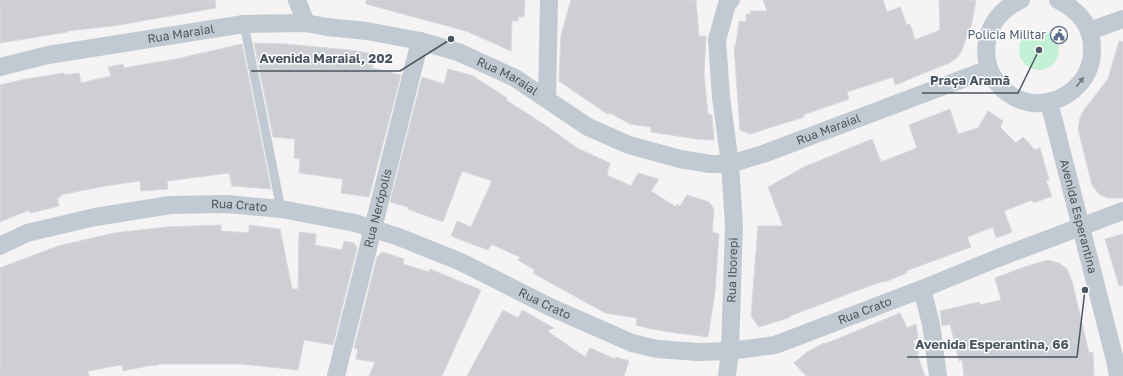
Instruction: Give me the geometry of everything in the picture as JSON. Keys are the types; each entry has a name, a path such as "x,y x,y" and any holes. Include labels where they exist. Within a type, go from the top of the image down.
{"street":[{"path":"297,0 306,23"},
{"path":"547,100 549,0"},
{"name":"Rua Iborepi","path":"727,376 730,351 734,225 730,164 721,97 717,40 727,4 731,0"},
{"path":"1014,1 1000,13 992,26 987,40 986,55 989,69 996,82 1007,93 1020,100 1035,103 1049,102 1066,96 1080,84 1089,68 1092,49 1089,31 1082,18 1071,6 1058,0"},
{"path":"1089,31 1123,19"},
{"name":"Rua Maraial","path":"0,67 48,55 244,24 306,23 327,27 367,31 420,41 458,52 515,78 588,127 629,145 680,159 710,164 730,164 763,154 989,69"},
{"name":"Rua Nerópolis","path":"336,376 420,41"},
{"name":"Avenida Esperantina","path":"1049,102 1119,365"},
{"name":"Rua Crato","path":"0,246 27,233 95,217 170,205 226,204 281,209 355,223 399,237 461,262 550,307 632,343 658,349 691,352 730,351 775,345 1123,211"},
{"path":"922,289 931,324 938,376"}],"lane":[{"path":"244,24 281,209"}],"green space":[{"path":"1043,30 1050,33 1056,39 1059,50 1058,58 1050,67 1043,70 1035,70 1028,67 1020,58 1019,46 1022,39 1031,31"}],"building":[{"path":"0,0 215,0 216,8 113,26 67,31 68,32 0,43"},
{"path":"366,0 525,0 524,17 518,17 518,21 512,21 511,51 466,31 366,4"},
{"path":"571,0 696,0 699,36 706,36 704,76 708,114 712,115 714,140 651,132 651,127 630,124 612,114 606,113 559,81 561,35"},
{"path":"763,0 883,0 887,12 900,7 907,25 910,24 915,40 940,30 939,0 976,0 972,23 962,50 957,58 949,63 895,85 893,77 847,92 849,99 803,115 804,117 750,134 740,130 734,46 736,44 739,21 746,22 746,14 751,14 750,11 767,11"},
{"path":"1119,41 1123,42 1123,198 1108,198 1099,194 1092,185 1078,129 1080,118 1084,110 1108,79"},
{"path":"254,43 286,44 375,54 372,68 401,75 369,197 341,193 343,179 299,173 300,159 294,158 295,139 273,137"},
{"path":"242,44 271,189 232,186 229,173 167,181 168,189 141,191 140,181 60,195 61,197 57,198 59,206 30,213 29,210 0,222 0,85 64,73 64,75 79,73 81,83 111,76 108,67 123,64 124,68 176,59"},
{"path":"448,69 474,76 507,98 506,100 577,148 610,163 607,175 631,186 638,173 659,179 651,191 676,207 677,204 680,206 687,195 709,202 714,209 712,232 719,234 715,292 708,337 647,328 636,325 637,318 605,313 533,273 535,270 518,260 520,257 493,245 491,245 488,250 451,236 457,221 471,227 492,181 462,171 443,222 408,209 408,207 390,202 422,77 444,84"},
{"path":"950,109 958,134 978,128 988,111 1003,121 1000,127 1016,143 1023,137 1035,150 1040,148 1049,180 1046,181 1052,196 1034,203 1032,200 1004,211 1012,232 996,238 993,227 967,237 971,247 906,271 907,273 885,282 884,281 869,286 790,316 791,317 759,327 751,316 758,226 783,226 768,187 804,167 872,139 881,162 917,148 909,125"},
{"path":"221,225 221,231 249,233 249,225 280,229 292,289 298,289 299,232 316,234 315,245 342,250 344,241 354,243 357,248 333,345 304,340 298,370 241,364 158,364 123,371 121,365 88,371 89,376 0,376 0,268 58,246 114,233 166,227"},
{"path":"1123,234 1123,285 1119,286 1105,239"},
{"path":"382,252 404,259 403,264 429,272 430,269 481,290 442,376 369,376 375,362 356,359 358,349 354,348 377,257"},
{"path":"1048,260 1059,263 1067,269 1072,281 1089,353 1093,352 1094,376 964,376 962,360 959,361 950,324 942,326 940,311 979,302 980,305 1001,300 995,278"},
{"path":"503,310 518,318 522,310 554,328 547,331 585,357 590,348 615,359 616,357 629,361 624,376 467,376"},
{"path":"900,313 907,328 916,324 918,338 913,341 919,353 917,354 925,376 806,376 794,363 807,352 824,343 825,344"}],"place":[{"name":"Policia Militar","path":"1059,35"},
{"name":"Avenida Maraial, 202","path":"451,39"},
{"name":"Praça Aramã","path":"1039,50"},
{"name":"Avenida Esperantina, 66","path":"1085,290"}]}
